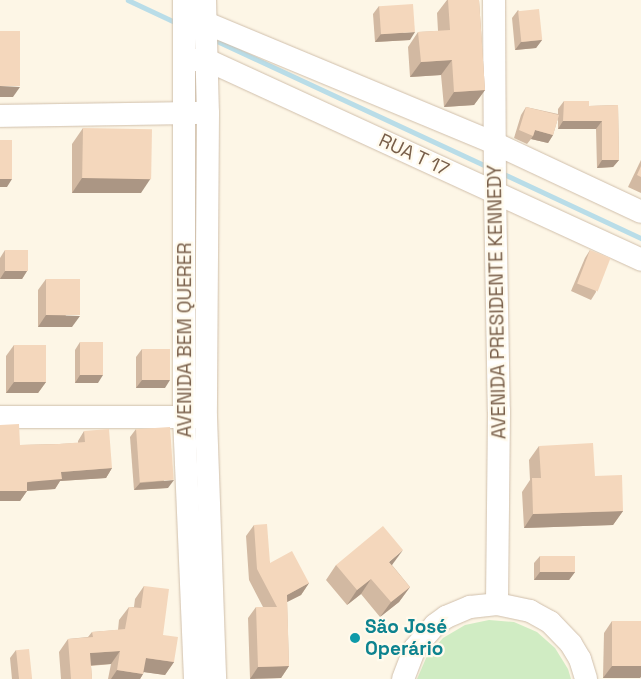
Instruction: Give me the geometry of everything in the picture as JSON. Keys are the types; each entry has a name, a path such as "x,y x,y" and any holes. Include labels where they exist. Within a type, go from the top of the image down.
{"street":[{"name":"AVENIDA BEM QUERER","path":"184,0 195,23 207,60 208,113 195,417 215,679"},
{"name":"AVENIDA BEM QUERER","path":"195,679 195,417 184,60 195,23 205,0"},
{"name":"AVENIDA PRESIDENTE KENNEDY","path":"494,0 494,143 499,410 497,604"},
{"path":"195,23 494,143 641,212"},
{"name":"RUA T 17","path":"184,60 207,60 641,260"},
{"path":"0,116 208,113"},
{"path":"0,417 195,417"},
{"path":"403,679 415,648 435,625 458,611 484,604 497,604 530,611 550,622 571,644 580,659 586,679"}],"green space":[{"path":"489,620 514,622 537,632 555,648 568,669 571,679 417,679 427,656 443,638 465,625"}],"building":[{"path":"448,0 479,0 485,90 454,92 452,60 421,62 418,32 450,30"},
{"path":"413,4 415,32 381,34 379,6"},
{"path":"539,9 542,40 521,42 518,11"},
{"path":"0,31 20,31 20,86 0,86"},
{"path":"564,101 589,101 589,106 618,105 619,160 602,160 602,121 563,121"},
{"path":"526,107 559,115 553,135 535,130 533,136 519,130"},
{"path":"83,128 152,129 151,179 82,178"},
{"path":"0,140 12,140 12,179 0,179"},
{"path":"641,166 641,177 637,175"},
{"path":"5,250 28,250 28,271 5,271"},
{"path":"590,250 611,258 598,291 577,284"},
{"path":"46,279 80,279 80,315 46,315"},
{"path":"80,342 103,342 103,375 80,375"},
{"path":"14,345 46,345 46,382 14,382"},
{"path":"142,349 170,349 170,380 142,380"},
{"path":"19,424 20,445 85,442 84,431 109,429 112,468 61,472 62,479 27,482 27,491 0,491 0,425"},
{"path":"170,427 174,480 140,482 136,429"},
{"path":"593,443 595,476 622,475 623,511 533,514 532,478 541,478 539,446"},
{"path":"267,524 270,563 292,551 309,583 287,595 289,666 258,667 256,607 277,607 257,569 254,525"},
{"path":"383,526 403,550 389,562 410,587 391,602 371,579 357,590 336,565"},
{"path":"540,556 575,556 575,572 540,572"},
{"path":"144,586 169,589 163,635 178,637 174,662 146,658 143,674 117,670 120,651 90,653 92,679 71,679 68,639 93,637 92,632 125,629 129,607 141,608"},
{"path":"612,621 641,621 641,666 612,666"},
{"path":"29,649 32,679 19,679 16,650"}],"waterway":[{"path":"128,0 175,22"},
{"path":"215,40 488,167"},
{"path":"502,173 641,238"}],"place":[{"name":"São José Operário","path":"355,638"}]}
